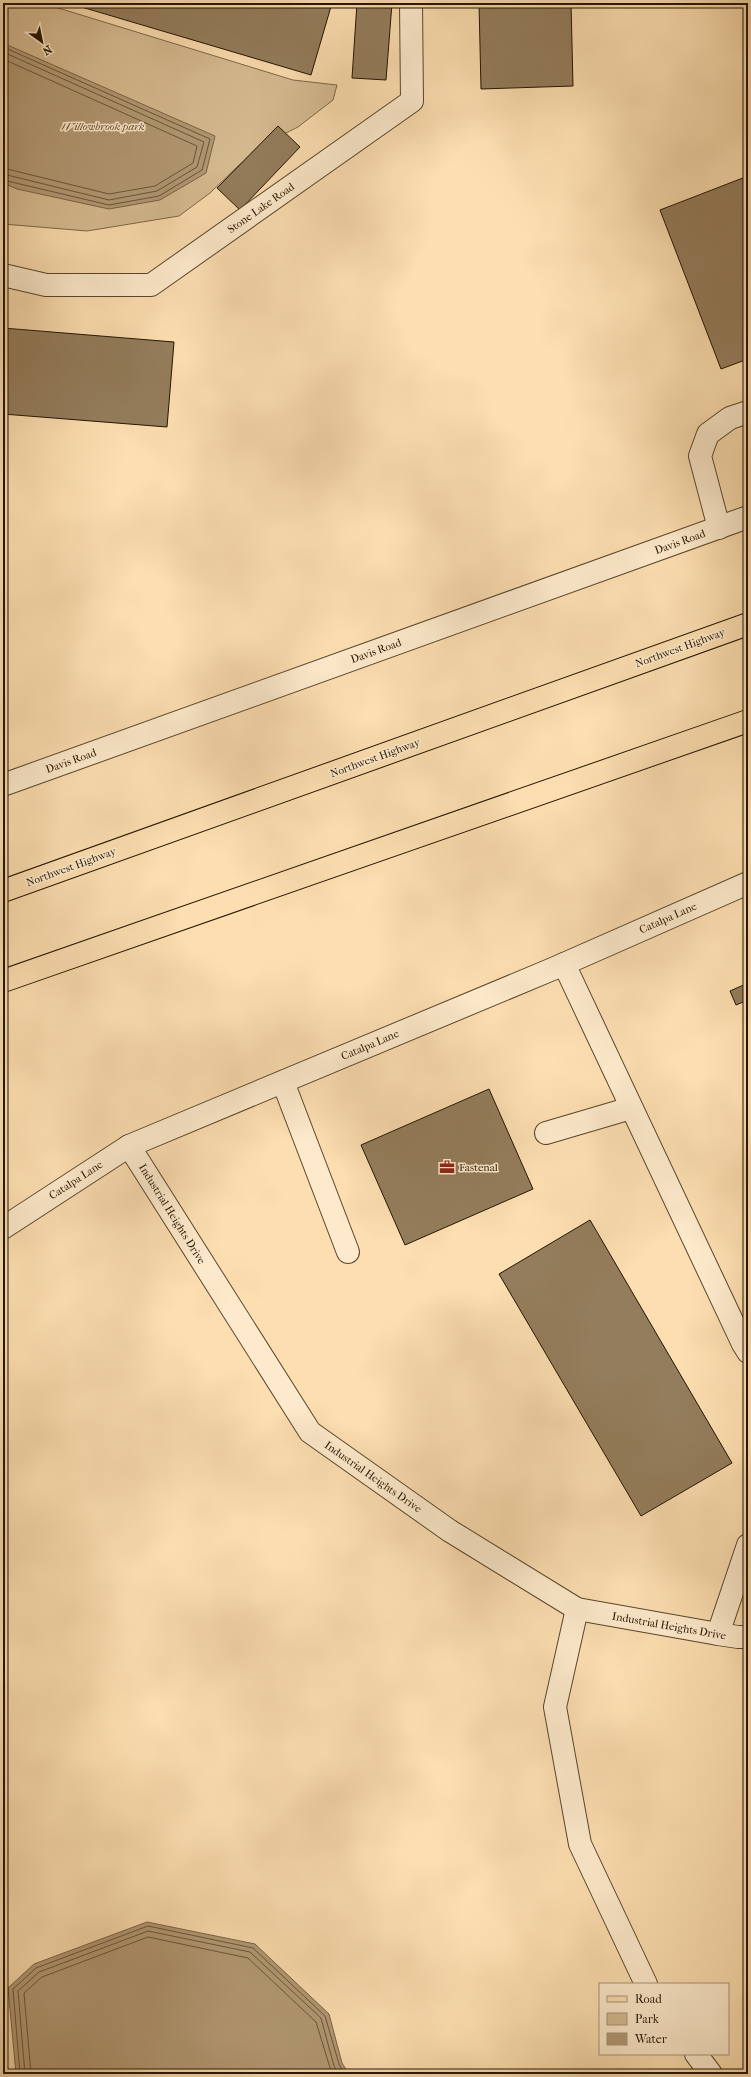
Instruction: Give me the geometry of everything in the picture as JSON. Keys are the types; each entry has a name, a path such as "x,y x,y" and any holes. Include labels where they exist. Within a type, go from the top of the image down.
{"main road":[{"name":"Northwest Highway","path":"3,891 748,624"},
{"path":"3,981 748,720"}],"street":[{"name":"Stone Lake Road","path":"3,275 46,285 151,285 412,101 410,3"},
{"path":"719,528 700,456 708,434 730,418 748,412"},
{"name":"Davis Road","path":"3,785 748,517"},
{"name":"Catalpa Lane","path":"3,1228 129,1146 564,964 748,883"},
{"path":"564,964 748,1352"},
{"path":"283,1082 348,1252"},
{"path":"546,1133 631,1108"},
{"name":"Industrial Heights Drive","path":"129,1146 310,1432 450,1531 577,1609 718,1634 748,1637"},
{"path":"718,1634 748,1545"},
{"path":"577,1609 555,1708 577,1829 580,1844 646,1983"},
{"path":"697,2055 712,2074"}],"green space":[{"name":"Willowbrook park","path":"3,3 42,3 293,80 337,85 333,100 298,127 266,143 238,166 210,193 179,216 87,231 3,224"}],"water":[{"path":"3,43 215,136 206,173 160,200 109,209 17,189 3,183"},
{"path":"147,1922 255,1944 329,2014 342,2063 349,2074 16,2074 8,1988 34,1964"}],"building":[{"path":"68,3 332,3 311,75"},
{"path":"357,3 392,3 386,80 352,78"},
{"path":"479,3 571,3 573,86 481,89"},
{"path":"278,126 300,147 240,210 217,188"},
{"path":"748,176 748,359 721,369 660,210"},
{"path":"3,328 174,342 167,427 3,414"},
{"path":"748,983 748,1000 736,1005 730,991"},
{"name":"Fastenal","path":"489,1089 533,1189 405,1245 361,1145"},
{"path":"590,1220 732,1463 641,1516 499,1274"}],"place":[{"name":"Fastenal","path":"447,1167"}]}
